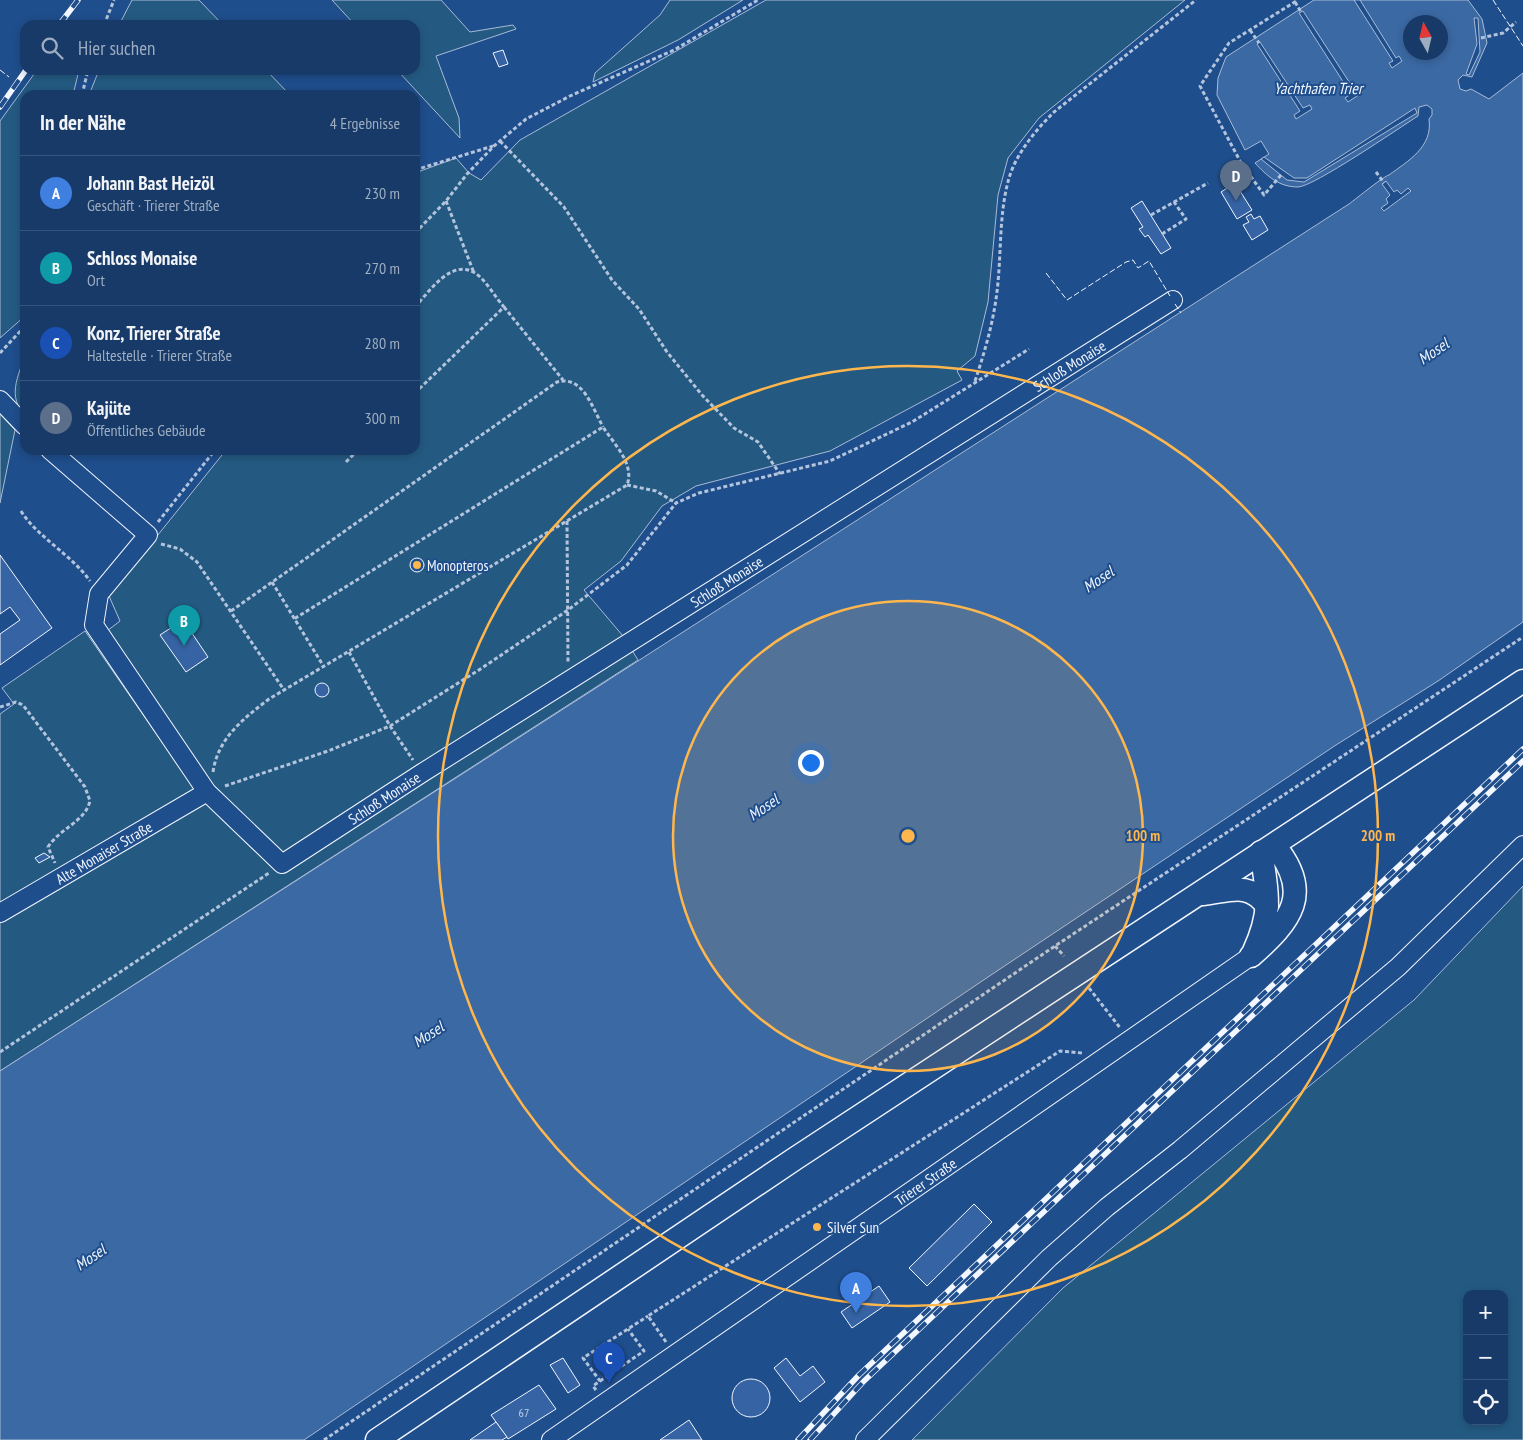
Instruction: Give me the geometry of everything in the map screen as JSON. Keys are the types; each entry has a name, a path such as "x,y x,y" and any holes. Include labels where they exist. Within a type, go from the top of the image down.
{"main road":[{"path":"377,1440 804,1152 1523,681"},
{"path":"1251,956 1267,917 1268,849"},
{"path":"1251,956 1278,932 1291,913 1295,882 1284,857 1268,849"},
{"path":"1199,894 1247,890 1259,894 1267,906"}],"street":[{"name":"Schloß Monaise","path":"282,864 572,678 1173,300"},
{"path":"0,400 20,421"},
{"path":"55,455 146,538 99,594 94,624 208,792 282,864"},
{"name":"Alte Monaiser Straße","path":"0,913 208,792"},
{"path":"865,1440 1049,1258 1107,1207 1180,1150 1398,966 1523,845"},
{"name":"Trierer Straße","path":"551,1440 1251,956"}],"path":[{"path":"106,20 114,0"},
{"path":"420,228 446,202 467,174 494,146 526,119 570,96 674,50 758,0"},
{"path":"975,382 987,344 996,299 1003,216 1009,178 1017,159 1036,130 1054,112 1196,0"},
{"path":"1281,175 1264,195 1240,161 1200,86 1229,43 1297,1 1301,12"},
{"path":"1480,38 1490,38 1503,33 1516,22"},
{"path":"1250,30 1259,43"},
{"path":"83,90 87,75"},
{"path":"500,141 564,207 612,280 639,308 667,352 702,395 734,428 758,442 780,474"},
{"path":"420,168 494,146"},
{"path":"1376,172 1384,183"},
{"path":"1151,216 1208,183"},
{"path":"446,202 474,273 563,380"},
{"path":"1162,234 1186,219 1174,202"},
{"path":"420,302 444,276 461,270 474,273"},
{"path":"420,388 504,307"},
{"path":"0,354 20,332"},
{"path":"208,792 328,751 390,726 482,668 568,610 626,565 676,503 699,493 830,461 912,422 1029,349"},
{"path":"208,792 215,760 223,743 239,722 284,690 627,485 630,477 628,467 579,385 570,380 556,382 231,611"},
{"path":"294,619 603,427"},
{"path":"210,455 146,538 180,549 192,558 231,611 284,690"},
{"path":"346,462 353,455"},
{"path":"627,485 656,491 676,503"},
{"path":"21,511 28,523 59,547 99,594"},
{"path":"567,521 568,667 572,678"},
{"path":"272,582 324,667"},
{"path":"324,1440 1055,946 1523,637"},
{"path":"350,652 390,726 422,773"},
{"path":"0,707 16,702 23,705 85,788 90,801 84,815 54,838 48,847 62,876"},
{"path":"0,1052 282,864"},
{"path":"1055,946 1064,956"},
{"path":"1089,988 1130,1041"},
{"path":"1112,1031 1119,1026"},
{"path":"600,1382 583,1358 1060,1051 1084,1053"},
{"path":"648,1316 675,1355"},
{"path":"606,1403 593,1386 644,1351 628,1329"}],"shaded area":[{"path":"132,0 199,0 218,20 122,20"},
{"path":"332,0 441,0 470,32 513,25 516,29 436,56 459,118 460,138 420,95 420,90 416,90 402,75 420,75 420,20 350,20"},
{"path":"670,0 743,0 678,40 593,82 595,73 660,15"},
{"path":"766,0 1185,0 1039,118 1008,158 998,195 988,302 975,356 957,371 962,380 830,451 696,486 662,506 621,561 584,590 623,636 638,660 0,1071 0,714 14,704 2,688 85,631 189,781 107,631 120,621 109,596 222,455 420,455 420,171 456,158 469,173 481,180 520,140"},
{"path":"33,75 78,75 74,90 22,90"},
{"path":"97,75 271,75 285,90 91,90"},
{"path":"20,93 20,320 0,338 0,121"},
{"path":"20,370 20,408 15,394"},
{"path":"0,414 15,430 0,503"},
{"path":"1523,886 1523,1440 912,1440 1063,1288 1414,1000"}],"water":[{"path":"1314,0 1468,0 1482,19 1487,43 1472,77 1463,75 1458,80 1460,89 1466,91 1471,89 1489,99 1523,73 1523,622 1438,681 1336,745 991,975 304,1440 0,1440 0,1071 1349,204 1411,159 1427,138 1432,109 1427,105 1419,107 1418,116 1320,178 1298,187 1291,187 1279,183 1255,163 1269,154 1261,141 1245,150 1217,95 1218,78 1226,57"}],"pier":[{"path":"1354,0 1360,0 1396,58 1399,56 1402,61 1392,68 1389,63 1393,61"},
{"path":"1303,11 1355,91 1360,88 1363,92 1348,102 1345,98 1351,94 1299,13"},
{"path":"1474,18 1478,18 1480,52 1469,75 1466,74 1477,44"},
{"path":"1260,42 1303,108 1310,105 1312,109 1296,119 1294,115 1300,111 1257,44"},
{"path":"1415,108 1417,113 1304,182 1287,180 1261,159 1264,157 1294,178 1307,178"},
{"path":"1386,181 1394,192 1397,190 1401,194 1408,188 1411,191 1384,211 1381,208 1388,203 1386,199 1390,195 1382,184"}],"building":[{"path":"503,50 508,64 499,67 493,53"},
{"path":"1235,183 1252,210 1237,219 1221,192"},
{"path":"1142,201 1171,248 1161,254 1148,235 1145,237 1139,229 1143,227 1131,208"},
{"path":"1251,214 1254,219 1260,216 1268,230 1252,240 1243,225 1249,222 1246,217"},
{"path":"0,555 52,628 0,665 0,634 20,620 10,607 0,614"},
{"name":"Monopteros","path":"414,558 420,558 424,565 420,572 414,572 410,568 410,562"},
{"path":"183,620 208,657 186,672 160,635"},
{"path":"319,683 325,683 329,690 325,697 319,697 315,693 315,687"},
{"path":"44,853 50,857 39,863 35,858"},
{"path":"974,1204 992,1222 927,1286 909,1268"},
{"path":"879,1286 890,1302 852,1328 841,1312"},
{"path":"563,1358 580,1385 568,1393 550,1365"},
{"path":"786,1358 800,1376 813,1366 825,1382 800,1402 774,1368"},
{"path":"751,1379 758,1380 764,1385 769,1391 769,1405 764,1411 758,1416 751,1417 744,1416 738,1411 733,1405 732,1398 733,1391 738,1385 744,1380"},
{"path":"539,1385 556,1409 508,1439 491,1415"},
{"path":"689,1420 702,1440 660,1440"},
{"path":"496,1422 507,1437 502,1440 470,1440"}],"railway":[{"path":"63,20 78,0"},
{"path":"0,107 22,75"},
{"path":"798,1440 859,1375 1523,749"},
{"path":"810,1440 864,1381 1523,761"}],"fence":[{"path":"1493,0 1523,46"},
{"path":"0,70 9,77"},
{"path":"1046,273 1067,300 1126,262 1133,260 1138,268 1149,261 1170,296"},
{"path":"1175,304 1181,313"}],"place":[{"name":"Kajüte","path":"1236,201"},
{"name":"Monopteros","path":"417,565"},
{"name":"Schloss Monaise","path":"184,646"},
{"name":"Silver Sun","path":"817,1227"},
{"name":"Johann Bast Heizöl","path":"856,1313"},
{"name":"Konz, Trierer Straße","path":"609,1383"}],"water label":[{"name":"Yachthafen Trier","path":"1318,88"},
{"name":"Mosel","path":"1433,351"},
{"name":"Mosel","path":"1098,579"},
{"name":"Mosel","path":"763,807"},
{"name":"Mosel","path":"428,1034"},
{"name":"Mosel","path":"90,1257"}]}
